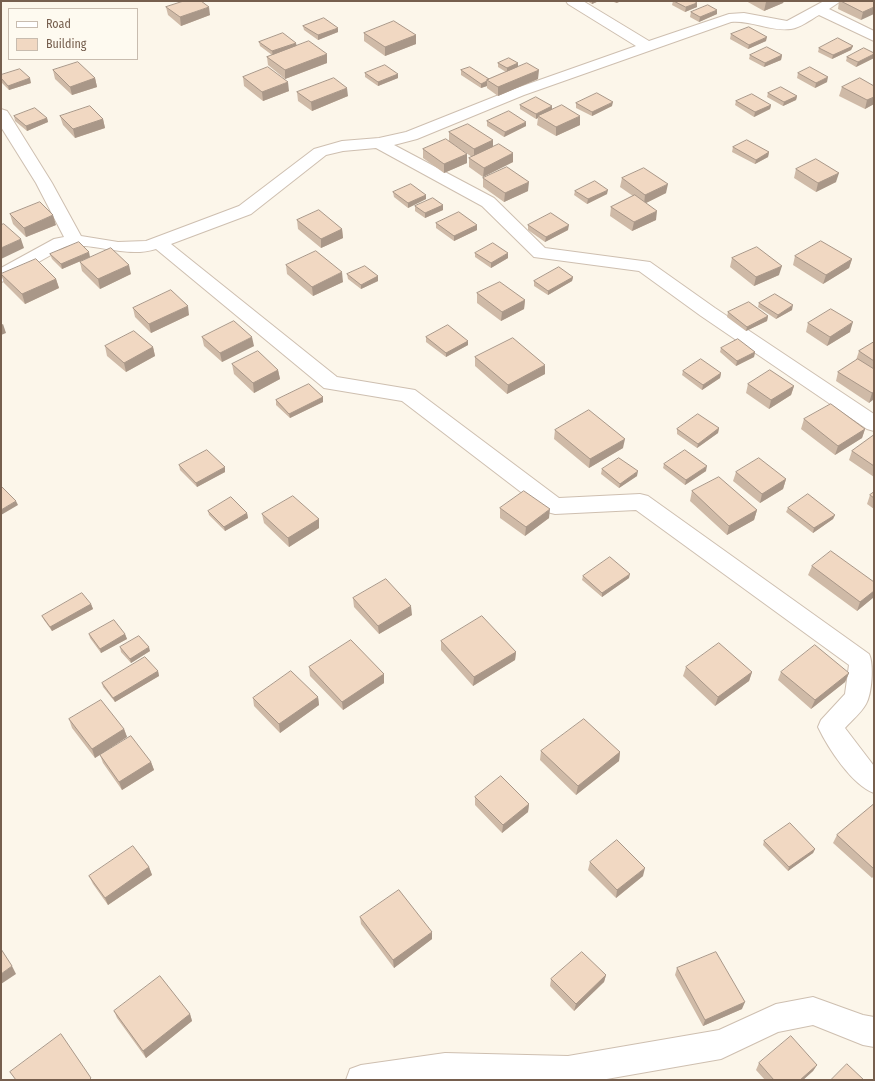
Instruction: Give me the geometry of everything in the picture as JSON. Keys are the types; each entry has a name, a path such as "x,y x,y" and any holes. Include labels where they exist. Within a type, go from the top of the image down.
{"street":[{"path":"573,1 647,46"},
{"path":"1,276 60,243 74,240 118,247 148,246 245,210 320,152 342,146 379,143 411,136 520,92 729,18 742,18 782,26 790,25 834,1"},
{"path":"820,10 874,37"},
{"path":"1,114 6,131 44,183 74,240"},
{"path":"379,143 488,202 540,253 644,266 708,312 874,424"},
{"path":"158,242 331,383 408,395 555,506 640,502 861,662 858,698 830,727 860,768 874,782"},
{"path":"362,1080 445,1068 568,1071 721,1044 776,1018 813,1011 863,1030 874,1032"}],"building":[{"path":"184,1 201,1 209,7 180,17 166,7"},
{"path":"674,1 694,1 697,3 686,7"},
{"path":"841,1 874,1 874,7 863,12"},
{"path":"708,5 717,10 700,17 691,12"},
{"path":"324,18 338,28 318,35 303,26"},
{"path":"394,21 416,35 385,47 364,33"},
{"path":"749,27 767,37 749,45 731,34"},
{"path":"283,33 296,43 272,51 259,42"},
{"path":"838,38 853,46 833,55 819,48"},
{"path":"309,41 327,54 285,70 267,57"},
{"path":"767,47 782,55 765,63 750,55"},
{"path":"864,48 874,54 858,62 847,57"},
{"path":"509,58 518,63 507,68 498,63"},
{"path":"78,62 95,78 70,87 53,70"},
{"path":"527,63 539,70 498,87 487,80"},
{"path":"385,65 398,74 378,82 365,73"},
{"path":"268,67 288,82 262,92 243,77"},
{"path":"470,67 489,79 481,84 461,70"},
{"path":"810,67 828,77 816,83 798,73"},
{"path":"20,69 30,78 8,86 1,78 1,75"},
{"path":"334,78 347,88 311,102 297,92"},
{"path":"860,78 874,86 874,97 867,100 842,87"},
{"path":"781,87 797,96 784,102 768,93"},
{"path":"597,93 613,102 592,112 576,103"},
{"path":"752,94 771,105 755,112 736,101"},
{"path":"536,97 552,106 536,114 520,105"},
{"path":"562,105 580,116 556,127 538,116"},
{"path":"90,106 103,119 73,129 60,116"},
{"path":"35,108 47,118 26,126 14,116"},
{"path":"509,111 526,122 505,132 487,121"},
{"path":"468,124 493,140 474,149 449,132"},
{"path":"446,139 467,154 444,164 423,149"},
{"path":"747,140 769,152 756,160 733,147"},
{"path":"499,144 513,153 484,168 469,158"},
{"path":"816,159 839,173 818,183 796,169"},
{"path":"507,167 529,182 505,193 483,178"},
{"path":"644,168 668,184 645,195 622,178"},
{"path":"595,181 608,190 588,199 575,191"},
{"path":"411,184 426,195 408,203 393,192"},
{"path":"635,195 657,211 634,222 611,207"},
{"path":"433,198 443,205 425,213 415,206"},
{"path":"40,202 53,215 24,228 10,214"},
{"path":"319,210 342,229 321,239 297,220"},
{"path":"459,212 477,225 454,236 436,223"},
{"path":"551,213 569,225 546,237 528,225"},
{"path":"4,224 21,239 1,248 1,225"},
{"path":"821,241 852,259 826,275 795,256"},
{"path":"79,242 89,252 61,264 50,254"},
{"path":"493,243 508,253 491,263 475,253"},
{"path":"757,247 782,266 756,277 732,258"},
{"path":"111,248 129,265 98,279 80,262"},
{"path":"316,251 342,272 312,287 286,265"},
{"path":"36,259 56,279 22,294 1,274"},
{"path":"365,266 378,276 361,285 347,274"},
{"path":"559,267 573,277 548,291 534,281"},
{"path":"500,282 525,300 502,312 477,293"},
{"path":"171,290 188,306 149,324 133,308"},
{"path":"775,294 793,305 778,315 759,303"},
{"path":"749,302 768,316 747,327 728,312"},
{"path":"831,309 853,322 830,337 808,323"},
{"path":"234,321 252,337 220,353 202,337"},
{"path":"448,325 468,341 446,353 426,337"},
{"path":"134,331 153,347 124,363 105,346"},
{"path":"513,338 545,365 508,385 475,357"},
{"path":"738,339 755,352 737,361 721,348"},
{"path":"874,342 874,361 859,351"},
{"path":"258,351 278,370 253,383 232,364"},
{"path":"701,359 721,373 703,385 683,371"},
{"path":"858,359 874,369 874,392 872,393 838,372"},
{"path":"770,370 794,386 771,400 748,384"},
{"path":"309,384 323,397 289,414 276,400"},
{"path":"831,404 865,429 838,446 804,419"},
{"path":"589,410 625,439 590,459 555,430"},
{"path":"698,414 719,428 698,444 677,429"},
{"path":"874,435 874,466 852,451"},
{"path":"207,450 225,467 196,483 179,465"},
{"path":"685,450 707,466 686,480 664,464"},
{"path":"619,458 638,471 620,484 602,469"},
{"path":"759,458 786,479 762,494 736,472"},
{"path":"719,477 757,510 729,526 692,491"},
{"path":"1,486 16,501 1,510"},
{"path":"524,491 550,509 526,527 500,508"},
{"path":"874,492 874,498 870,495"},
{"path":"808,494 835,515 814,528 788,508"},
{"path":"293,496 319,519 288,538 262,514"},
{"path":"231,497 247,513 224,527 208,511"},
{"path":"831,551 874,582 874,591 860,602 812,566"},
{"path":"610,557 630,574 602,593 583,576"},
{"path":"386,579 411,606 378,626 353,598"},
{"path":"82,593 91,604 50,627 42,616"},
{"path":"482,616 516,652 474,677 441,641"},
{"path":"114,620 125,634 100,649 89,634"},
{"path":"139,636 149,647 130,659 120,647"},
{"path":"351,640 384,674 342,702 309,667"},
{"path":"719,643 752,672 718,697 686,667"},
{"path":"815,645 849,673 815,700 781,672"},
{"path":"145,657 158,671 113,698 102,683"},
{"path":"291,671 318,697 279,724 253,698"},
{"path":"101,700 124,729 92,749 69,719"},
{"path":"584,719 620,752 578,786 541,751"},
{"path":"131,736 151,762 119,782 100,755"},
{"path":"501,776 529,804 503,825 475,797"},
{"path":"874,804 874,869 837,835"},
{"path":"790,823 815,849 789,867 764,841"},
{"path":"617,840 645,868 617,890 590,862"},
{"path":"133,846 149,867 105,898 89,876"},
{"path":"399,890 432,932 393,960 360,917"},
{"path":"1,949 12,966 1,974"},
{"path":"582,952 606,975 576,1004 551,979"},
{"path":"716,952 745,1002 705,1020 677,968"},
{"path":"160,976 190,1014 143,1051 114,1011"},
{"path":"61,1034 91,1078 89,1080 16,1080 10,1072"},
{"path":"791,1036 817,1065 800,1080 774,1080 759,1063"},
{"path":"847,1064 864,1080 831,1080"}]}
